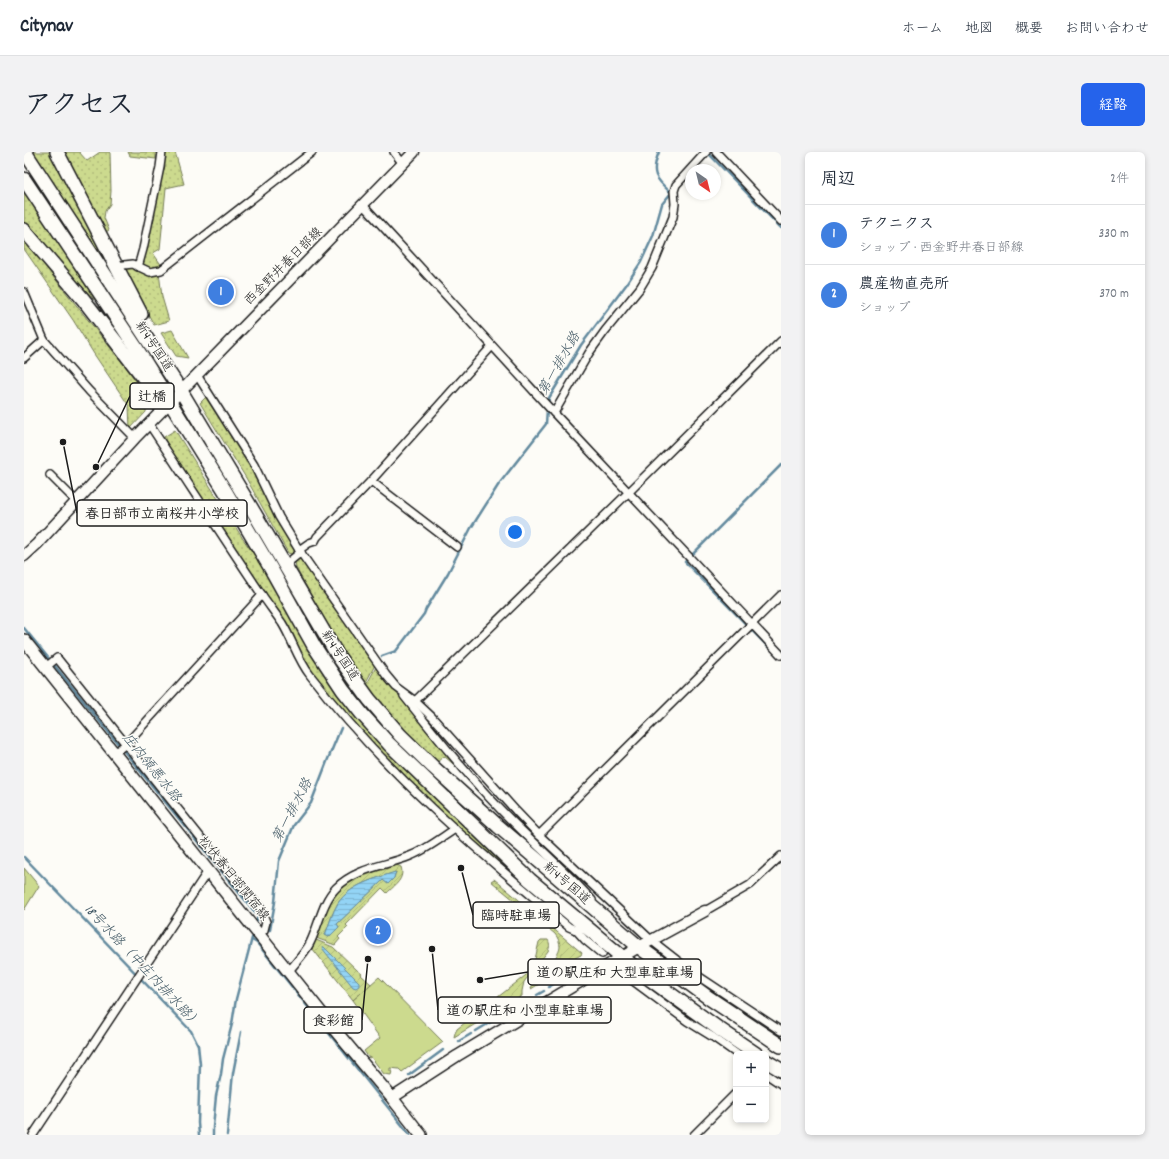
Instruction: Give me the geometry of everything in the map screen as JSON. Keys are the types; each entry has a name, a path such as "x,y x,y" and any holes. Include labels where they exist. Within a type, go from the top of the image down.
{"highway":[{"name":"新4号国道","path":"25,152 181,391 250,504 338,656 369,699 432,767 639,947 687,975 745,1023 781,1046"},
{"path":"57,152 115,266 140,312 172,365 181,391"},
{"name":"新4号国道","path":"24,179 135,346 248,540 270,567 310,640 343,690 375,729 581,928 667,991 716,1033 750,1051"},
{"path":"24,230 83,299 151,387 168,405"},
{"path":"769,1062 781,1070"}],"main road":[{"name":"西金野井春日部線","path":"24,556 37,544 135,438 414,152"},
{"name":"松伏春日部関宿線","path":"24,640 48,666 288,972 421,1135"},
{"path":"392,1098 457,1056 622,957 705,911"}],"street":[{"path":"138,267 148,227 162,152"},
{"path":"115,266 133,264 150,272 161,270 312,152"},
{"path":"394,152 403,164"},
{"path":"554,413 589,353 640,288 652,268 673,216 675,204 674,191 676,185 706,152"},
{"path":"716,152 781,221"},
{"path":"363,205 628,493 751,625 781,655"},
{"path":"24,292 44,340 89,391 135,438"},
{"path":"24,358 44,340"},
{"path":"414,701 628,493 781,341"},
{"path":"285,565 309,543 315,541 371,482 492,346"},
{"path":"197,375 254,465 279,517 300,551 382,670 434,735 471,778 527,836 584,891 610,921"},
{"path":"149,424 262,595 283,624 309,673 358,733 389,766 498,868 569,927 581,928 585,940 602,954"},
{"path":"50,475 76,501"},
{"path":"371,482 456,547"},
{"path":"116,752 262,595"},
{"path":"539,835 781,595"},
{"path":"48,666 57,658 226,869 260,909 266,922 264,930 259,935"},
{"path":"396,687 432,717 539,835 687,975 781,1031"},
{"path":"288,972 306,951 311,942 329,898 336,888 350,876 361,871 412,855 455,829"},
{"path":"433,843 438,849"},
{"path":"705,911 750,885 781,856"},
{"path":"33,1135 208,871"},
{"path":"625,975 687,1021 716,1033 734,1051"},
{"path":"769,1076 781,1084"},
{"path":"694,1135 733,1097"}],"green space":[{"path":"32,152 51,152 105,258 104,259"},
{"path":"64,152 79,152 87,161 100,152 110,153 111,191 110,204 105,211 104,218 109,230 106,232"},
{"path":"128,152 156,152 156,159 130,156"},
{"path":"162,152 175,152 184,184 166,188 160,249 153,253 162,266 153,270 141,266 152,224"},
{"path":"24,189 99,304 47,250 24,223"},
{"path":"24,240 125,366 147,396 146,412 130,429 129,406 73,320 24,249"},
{"path":"128,266 159,272 162,297 169,321 154,325 124,267"},
{"path":"172,330 188,358 176,356 161,333"},
{"path":"207,396 249,462 298,552 295,555 288,553 246,478 200,403"},
{"path":"175,430 243,539 268,574 310,652 352,708 348,715 304,661 168,446 164,437"},
{"path":"300,557 375,665 365,684 335,638 296,568 295,561"},
{"path":"376,667 438,745 460,770 444,756 436,763 405,732 366,686"},
{"path":"353,710 576,926 574,927 526,889 435,806 391,762 349,716"},
{"path":"397,865 401,867 402,871 402,875 398,882 387,893 382,888 346,925 348,927 338,937 340,939 335,945 316,938 328,907 340,890 354,879","holes":["396,873 394,878 388,884 383,880 337,924 339,927 329,937 325,935 332,915 343,896 364,883"]},
{"path":"24,868 39,886 24,910"},
{"path":"494,879 582,953 565,968 553,972 544,981 531,989 533,983 549,966 559,951 560,947 558,939 555,934 491,881"},
{"path":"316,940 333,947 371,984 353,1000 312,948"},
{"path":"541,940 548,940 550,946 549,950 524,982 522,996 454,1037 457,1029 530,972 533,968 539,942"},
{"path":"379,977 443,1042 402,1072 399,1069 390,1068 390,1071 392,1071 391,1075 384,1074 371,1057 369,1058 364,1051 380,1038 353,1000"}],"water":[{"path":"395,872 394,878 388,884 383,880 337,924 339,927 329,937 325,935 332,915 343,896 364,883"},
{"path":"323,946 359,982 359,986 356,988 353,987 322,948"}],"waterway":[{"name":"第一排水路","path":"548,404 549,398 581,345 626,285 641,262 653,236 662,204 671,193 656,176 655,166 659,152"},
{"path":"707,152 781,228"},
{"name":"第一排水路","path":"382,656 396,651 424,614 448,573 471,528 499,484 546,424 547,409"},
{"path":"769,648 685,562 781,465"},
{"name":"庄内領悪水路","path":"24,628 258,916 256,923"},
{"name":"第一排水路","path":"270,930 275,902 279,861 294,825 311,803 341,728"},
{"name":"18号水路（中庄内排水路）","path":"24,857 191,1031 198,1045 200,1064 199,1135"},
{"name":"庄内領悪水路","path":"213,1135 216,1096 223,1059 232,1024 236,999 252,938"},
{"path":"252,940 257,943 410,1135"},
{"path":"549,987 588,961"},
{"path":"537,995 544,991"},
{"path":"476,1031 524,1002"},
{"name":"第一排水路","path":"227,1135 233,1073 241,1032"},
{"path":"459,1041 471,1034"},
{"path":"409,1075 443,1050"}],"place":[{"name":"テクニクス","path":"221,292"},
{"name":"春日部市立南桜井小学校","path":"63,442"},
{"name":"辻橋","path":"96,467"},
{"name":"臨時駐車場","path":"461,868"},
{"name":"農産物直売所","path":"378,931"},
{"name":"道の駅庄和 小型車駐車場","path":"432,949"},
{"name":"食彩館","path":"368,959"},
{"name":"道の駅庄和 大型車駐車場","path":"480,980"}]}
